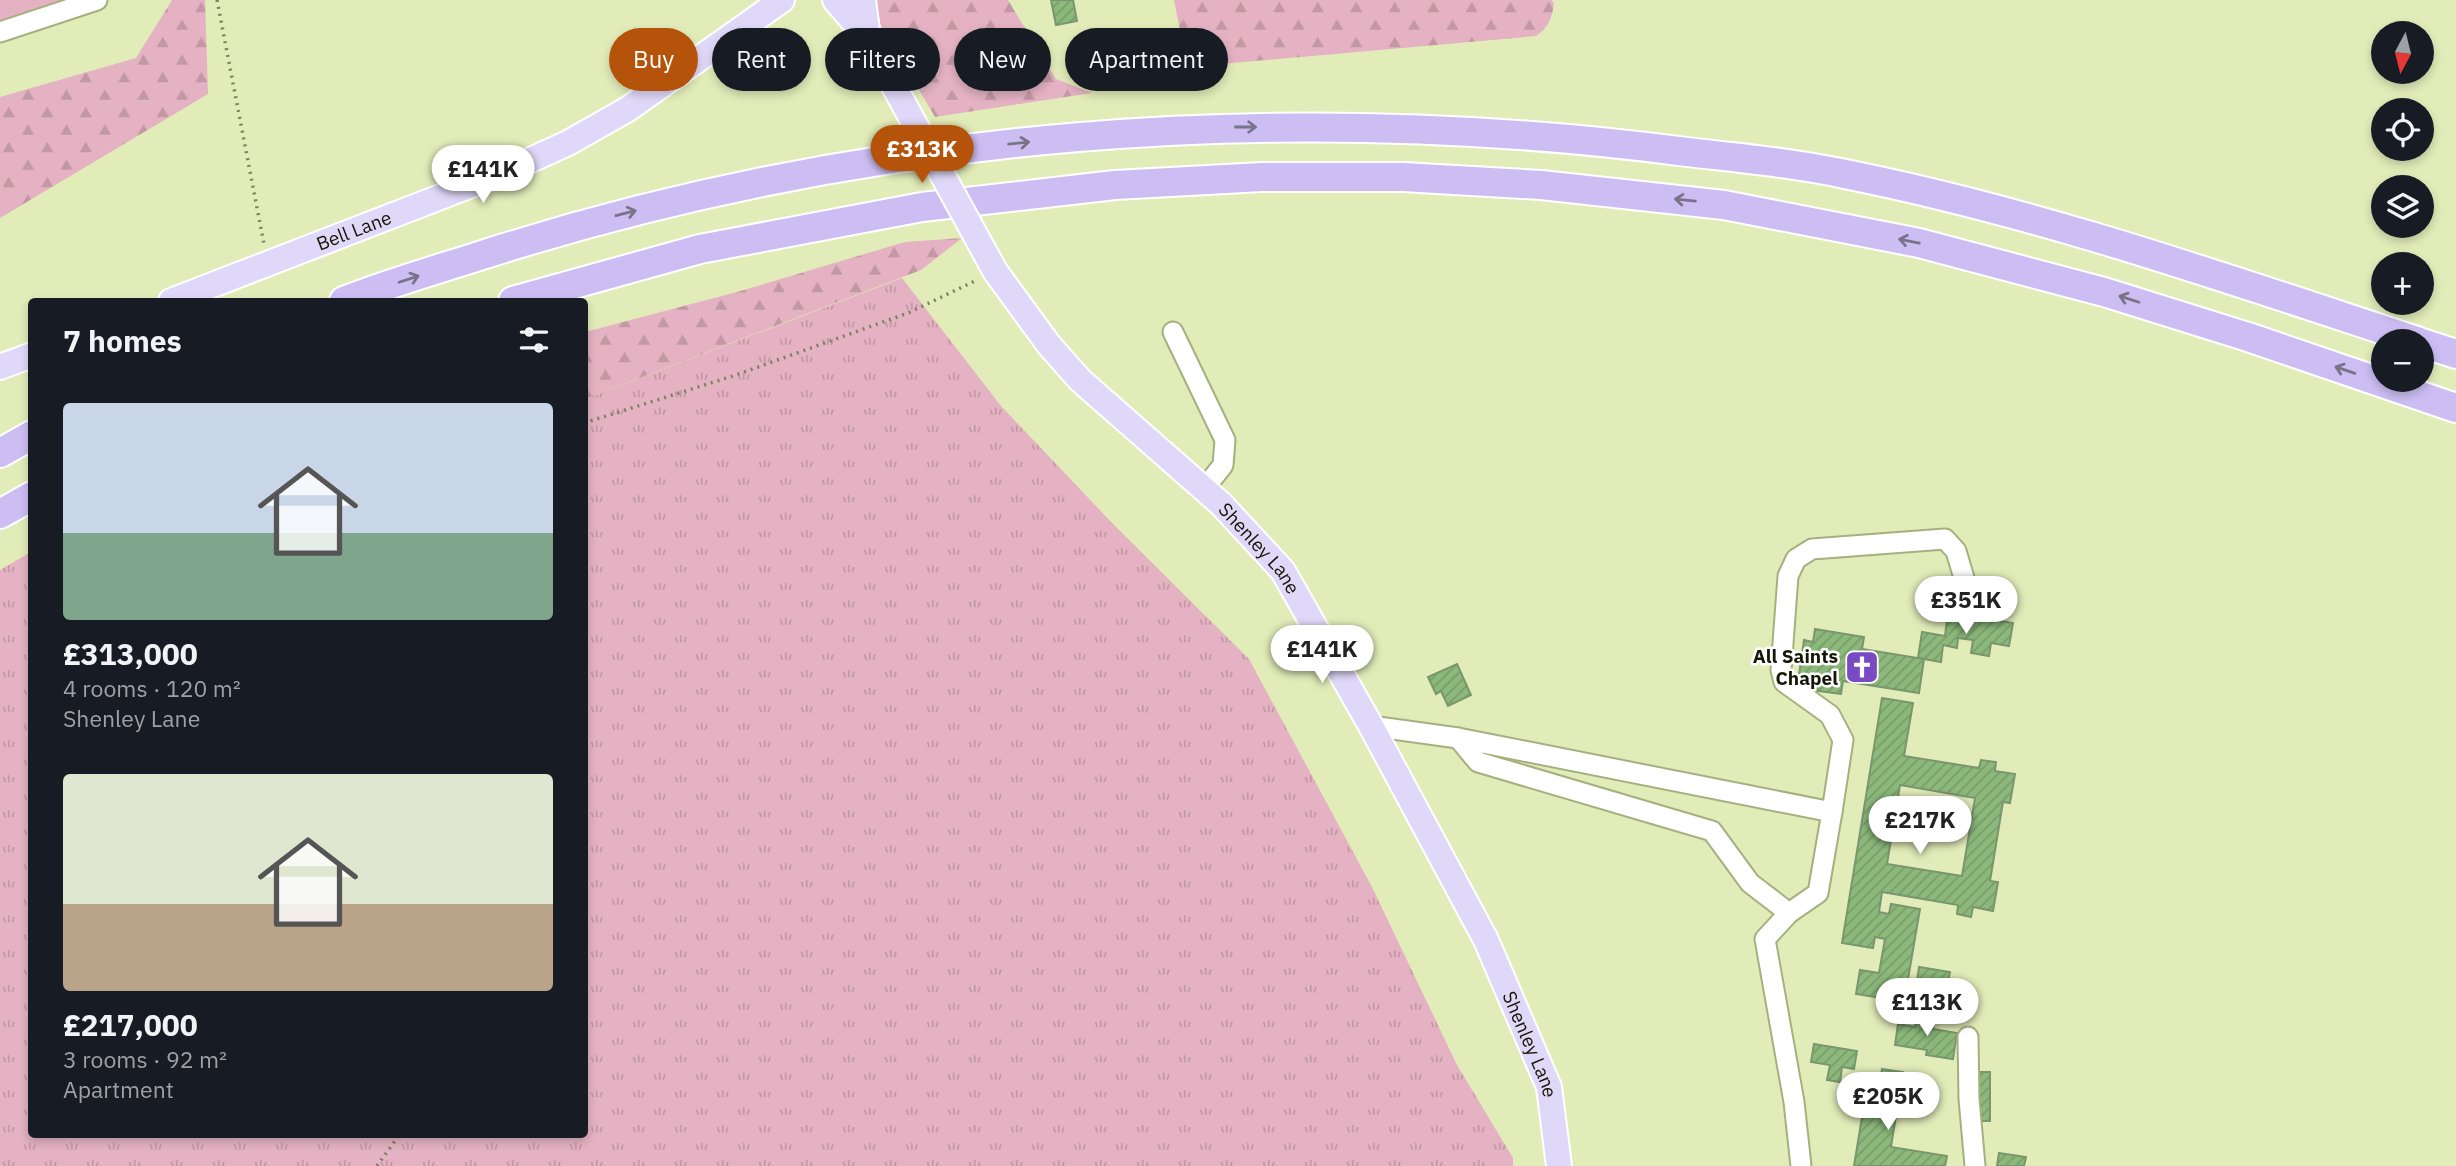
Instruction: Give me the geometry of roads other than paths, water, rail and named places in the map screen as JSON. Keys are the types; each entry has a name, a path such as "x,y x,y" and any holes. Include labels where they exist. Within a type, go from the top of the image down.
{"highway":[{"path":"353,298 561,230 712,192 837,167 967,149 1209,127 1404,127 1593,139 1840,173 1963,200 2129,247 2380,329"},
{"path":"524,298 700,249 922,207 1115,185 1262,177 1403,177 1541,184 1724,205 1919,243 2117,296 2456,408"},
{"path":"2434,347 2456,354"},
{"path":"0,453 28,437"},
{"path":"0,514 28,498"}],"main road":[{"name":"Bell Lane","path":"178,298 500,174 568,143 628,109 782,0"},
{"name":"Shenley Lane","path":"835,0 859,28"},
{"name":"Shenley Lane","path":"863,0 867,28"},
{"name":"Shenley Lane","path":"897,91 995,271 1041,335 1080,380 1221,504 1283,571 1371,726 1486,940 1549,1087 1559,1166"},
{"path":"0,367 28,356"}],"lane":[{"path":"0,32 97,0"},
{"path":"1173,332 1225,440 1223,465 1204,489"},
{"path":"1801,1166 1794,1102 1765,939 1789,913 1818,893 1843,740 1830,715 1784,682 1781,670 1788,576 1796,559 1812,549 1945,539 1956,551 1964,578"},
{"path":"1371,726 1458,738 1832,812"},
{"path":"1458,738 1478,762 1712,831 1750,883 1789,913"},
{"path":"1968,1037 1969,1099 1975,1166"}],"place":[{"name":"All Saints Chapel","path":"1862,667"}]}
